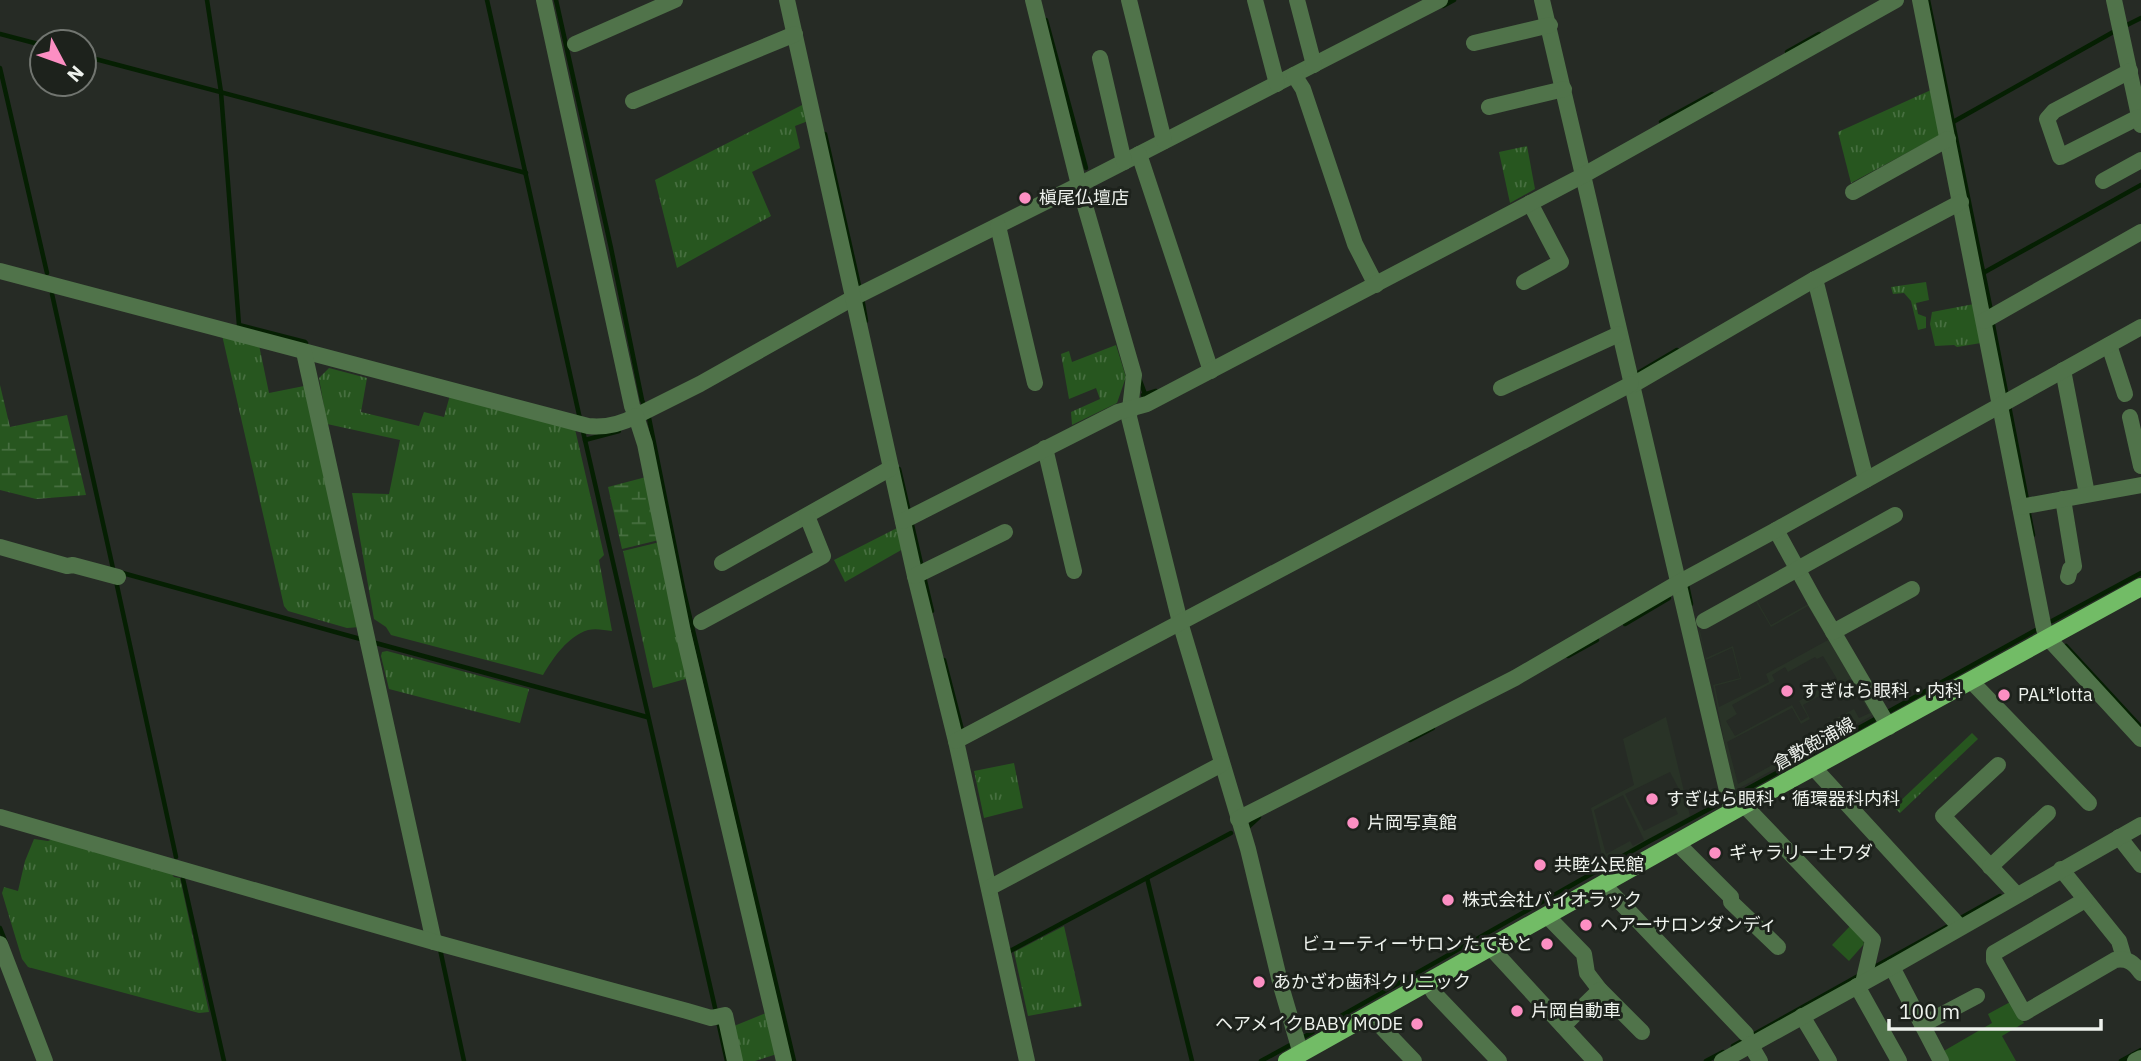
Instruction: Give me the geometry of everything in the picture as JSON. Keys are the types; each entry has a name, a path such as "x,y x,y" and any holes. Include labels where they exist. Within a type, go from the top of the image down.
{"main road":[{"name":"倉敷飽浦線","path":"1299,1052 1814,768 1884,718 1971,681 2048,638 2138,594"}],"street":[{"path":"544,0 632,406 641,417 683,632 784,1061"},
{"path":"575,44 675,0"},
{"path":"787,0 857,299 891,468 908,518 956,741 993,886 1027,1061"},
{"path":"1033,0 1079,185 1134,375 1129,417 1299,1052"},
{"path":"1129,0 1164,141"},
{"path":"1255,0 1277,84"},
{"path":"1297,0 1314,65"},
{"path":"0,271 580,424 599,427 615,424 641,417 857,299 999,230 1079,185 1136,160 1164,141 1277,84 1296,78 1314,65 1440,0"},
{"path":"1542,0 1587,173 1619,334 1633,382 1678,583 1738,809 1873,940 1863,977 1899,1061"},
{"path":"908,518 1118,412 1147,404 1210,366 1374,280 1530,204 1896,0"},
{"path":"1920,0 1960,197 1989,318 2025,506 2044,629 2048,638 2141,740"},
{"path":"2114,0 2120,29 2133,64 2140,121 2060,157 2047,119 2054,111 2133,64"},
{"path":"1474,43 1550,25"},
{"path":"633,101 795,34"},
{"path":"1100,58 1210,366"},
{"path":"1296,78 1355,244 1374,280"},
{"path":"1489,107 1563,89"},
{"path":"1853,192 1948,139"},
{"path":"2103,181 2141,160"},
{"path":"956,741 1633,382 1960,197"},
{"path":"1524,282 1561,262 1530,204"},
{"path":"999,230 1035,383"},
{"path":"1989,318 2141,232"},
{"path":"1815,279 1866,480"},
{"path":"1238,819 1515,678 1678,583 1779,534 1866,480 2005,402 2064,376 2111,350 2141,327"},
{"path":"1501,388 1619,334"},
{"path":"2111,350 2125,394"},
{"path":"304,352 433,937"},
{"path":"2064,376 2087,494"},
{"path":"2130,417 2141,466"},
{"path":"1045,448 1074,571"},
{"path":"722,563 891,468"},
{"path":"2025,506 2141,485"},
{"path":"2063,499 2075,569"},
{"path":"1704,621 1895,515"},
{"path":"701,622 823,556 807,516"},
{"path":"919,574 1005,532"},
{"path":"1779,534 1796,569 1884,718"},
{"path":"0,547 115,577"},
{"path":"1833,632 1912,589"},
{"path":"1971,681 2089,803"},
{"path":"993,886 1222,764"},
{"path":"1998,765 1943,816 2013,891"},
{"path":"1814,768 1957,923"},
{"path":"1990,867 2048,813"},
{"path":"0,817 717,1016 725,1015 735,1061"},
{"path":"1722,1061 1748,1039 1802,1016 1863,977 1892,967 1957,923 2013,891 2061,869 2141,825"},
{"path":"2119,838 2141,865"},
{"path":"1677,843 1731,897 1731,902 1779,947"},
{"path":"2061,869 2119,941 2124,958"},
{"path":"1603,884 1748,1039 1760,1061"},
{"path":"2085,900 1994,953 1993,960 2024,1013 2115,960 2124,958 2141,973"},
{"path":"1547,916 1584,954 1587,973 1600,990 1642,1032"},
{"path":"0,944 45,1061"},
{"path":"1491,948 1566,1023 1595,1061"},
{"path":"1892,967 1941,1061"},
{"path":"1428,983 1434,993 1499,1061"},
{"path":"1566,1023 1600,990"},
{"path":"1923,1025 1977,996"},
{"path":"1370,1015 1414,1061"},
{"path":"1802,1016 1829,1061"},
{"path":"2135,1061 2141,1058"}],"shaded area":[{"path":"1756,599 1771,625 1810,603 1875,714 1734,791 1713,685 1740,678 1732,648 1706,660 1699,631","holes":["1755,600 1771,627 1808,606 1828,640 1766,674 1769,682 1719,707 1715,686 1741,679 1733,646 1706,658 1700,631","1823,656 1837,679 1799,701 1808,717 1801,721 1792,705 1735,736 1726,721 1737,714 1732,705 1775,681 1772,675 1785,667 1788,672 1815,657 1817,659","1850,679 1870,713 1859,718 1854,709 1831,721 1834,726 1824,731 1826,735 1738,784 1727,742 1792,708 1801,724 1810,719 1803,705"]},
{"path":"1666,717 1690,816 1604,864 1591,808 1634,785 1623,739","holes":["1670,772 1682,795 1672,801 1678,814 1644,831 1625,794","1623,795 1644,840 1633,846 1630,841 1606,854 1594,810"]}],"green space":[{"path":"1931,90 1940,135 1851,183 1838,132"},
{"path":"804,104 808,121 795,126 800,148 752,172 771,216 677,268 655,180"},
{"path":"1527,146 1535,189 1510,203 1499,152"},
{"path":"1926,282 1929,300 1916,303 1918,314 1926,317 1926,328 1918,330 1911,301 1904,293 1893,294 1891,287"},
{"path":"1974,304 1981,343 1957,347 1935,346 1930,324 1932,312"},
{"path":"222,335 259,345 269,393 304,386 360,627 347,628 288,611 284,606"},
{"path":"1116,345 1126,377 1117,403 1072,425 1071,412 1100,399 1096,388 1069,399 1061,354 1069,351 1072,362"},
{"path":"329,368 367,378 361,412 419,426 424,412 444,417 450,395 575,429 604,555 599,560 612,631 591,629 574,637 556,655 543,675 391,635 386,627 374,619 352,493 389,494 400,440 327,424 319,378"},
{"path":"0,385 10,427 67,415 86,495 36,499 0,490"},
{"path":"646,477 659,540 622,549 608,487"},
{"path":"899,527 903,549 845,582 834,560"},
{"path":"660,542 689,678 653,688 623,551"},
{"path":"387,651 529,689 520,723 389,689 381,656 382,652"},
{"path":"1972,733 1978,739 1900,813 1894,807"},
{"path":"1014,763 1023,808 984,818 974,771"},
{"path":"34,839 53,839 171,873 180,878 209,1012 199,1013 28,967 22,959 2,893 4,887 18,891 25,861"},
{"path":"1851,925 1862,935 1864,944 1849,961 1832,945"},
{"path":"1064,926 1082,1006 1028,1016 1014,952"},
{"path":"2012,1001 2024,1023 2002,1036 2016,1061 1947,1061 1942,1052 1992,1023 1988,1014"},
{"path":"766,1013 777,1054 755,1061 741,1061 734,1026"}],"waterway":[{"path":"207,0 221,92 239,325 306,343"},
{"path":"487,0 580,419"},
{"path":"556,0 642,400 649,418 683,588 794,1061"},
{"path":"1443,6 1454,0"},
{"path":"1928,0 1991,311"},
{"path":"2123,27 2141,18"},
{"path":"1046,20 1086,168"},
{"path":"1953,122 2115,31"},
{"path":"0,34 28,41"},
{"path":"1787,52 1819,34"},
{"path":"98,60 526,173"},
{"path":"0,68 47,273"},
{"path":"1661,122 1712,94"},
{"path":"825,134 860,290"},
{"path":"1983,273 2141,185"},
{"path":"52,294 114,573"},
{"path":"862,298 866,321"},
{"path":"1992,320 2007,397"},
{"path":"1633,376 1677,350"},
{"path":"1139,378 1145,394"},
{"path":"1143,395 1156,391"},
{"path":"2009,406 2027,500"},
{"path":"582,427 716,1012"},
{"path":"585,440 619,431"},
{"path":"899,469 932,611"},
{"path":"2028,509 2033,535"},
{"path":"119,572 364,640"},
{"path":"2052,621 2141,573"},
{"path":"116,581 176,857"},
{"path":"1687,585 1691,604"},
{"path":"1625,624 1669,598"},
{"path":"1886,713 2036,630"},
{"path":"1568,656 1597,640"},
{"path":"372,642 647,717"},
{"path":"2066,646 2139,725"},
{"path":"944,660 962,730"},
{"path":"1736,795 1879,717"},
{"path":"1410,740 1433,728"},
{"path":"1302,1038 1722,802"},
{"path":"1247,828 1259,817"},
{"path":"1010,951 1231,833"},
{"path":"1147,878 1192,1061"},
{"path":"183,879 224,1061"},
{"path":"1959,919 2000,896"},
{"path":"1871,969 1952,924"},
{"path":"0,928 6,943"},
{"path":"440,949 464,1061"},
{"path":"1733,1046 1860,975"},
{"path":"718,1021 727,1061"},
{"path":"1261,1061 1294,1043"},
{"path":"2121,1061 2141,1050"},
{"path":"1706,1061 1723,1052"}],"place":[{"name":"槇尾仏壇店","path":"1025,198"},
{"name":"すぎはら眼科・内科","path":"1787,691"},
{"name":"PAL*lotta","path":"2004,695"},
{"name":"すぎはら眼科・循環器科内科","path":"1652,799"},
{"name":"片岡写真館","path":"1353,823"},
{"name":"ギャラリー土ワダ","path":"1715,853"},
{"name":"共睦公民館","path":"1540,865"},
{"name":"株式会社バイオラック","path":"1448,900"},
{"name":"ヘアーサロンダンディ","path":"1586,925"},
{"name":"ビューティーサロンたてもと","path":"1547,944"},
{"name":"あかざわ歯科クリニック","path":"1259,982"},
{"name":"片岡自動車","path":"1517,1011"},
{"name":"ヘアメイクBABY MODE","path":"1417,1024"}]}
